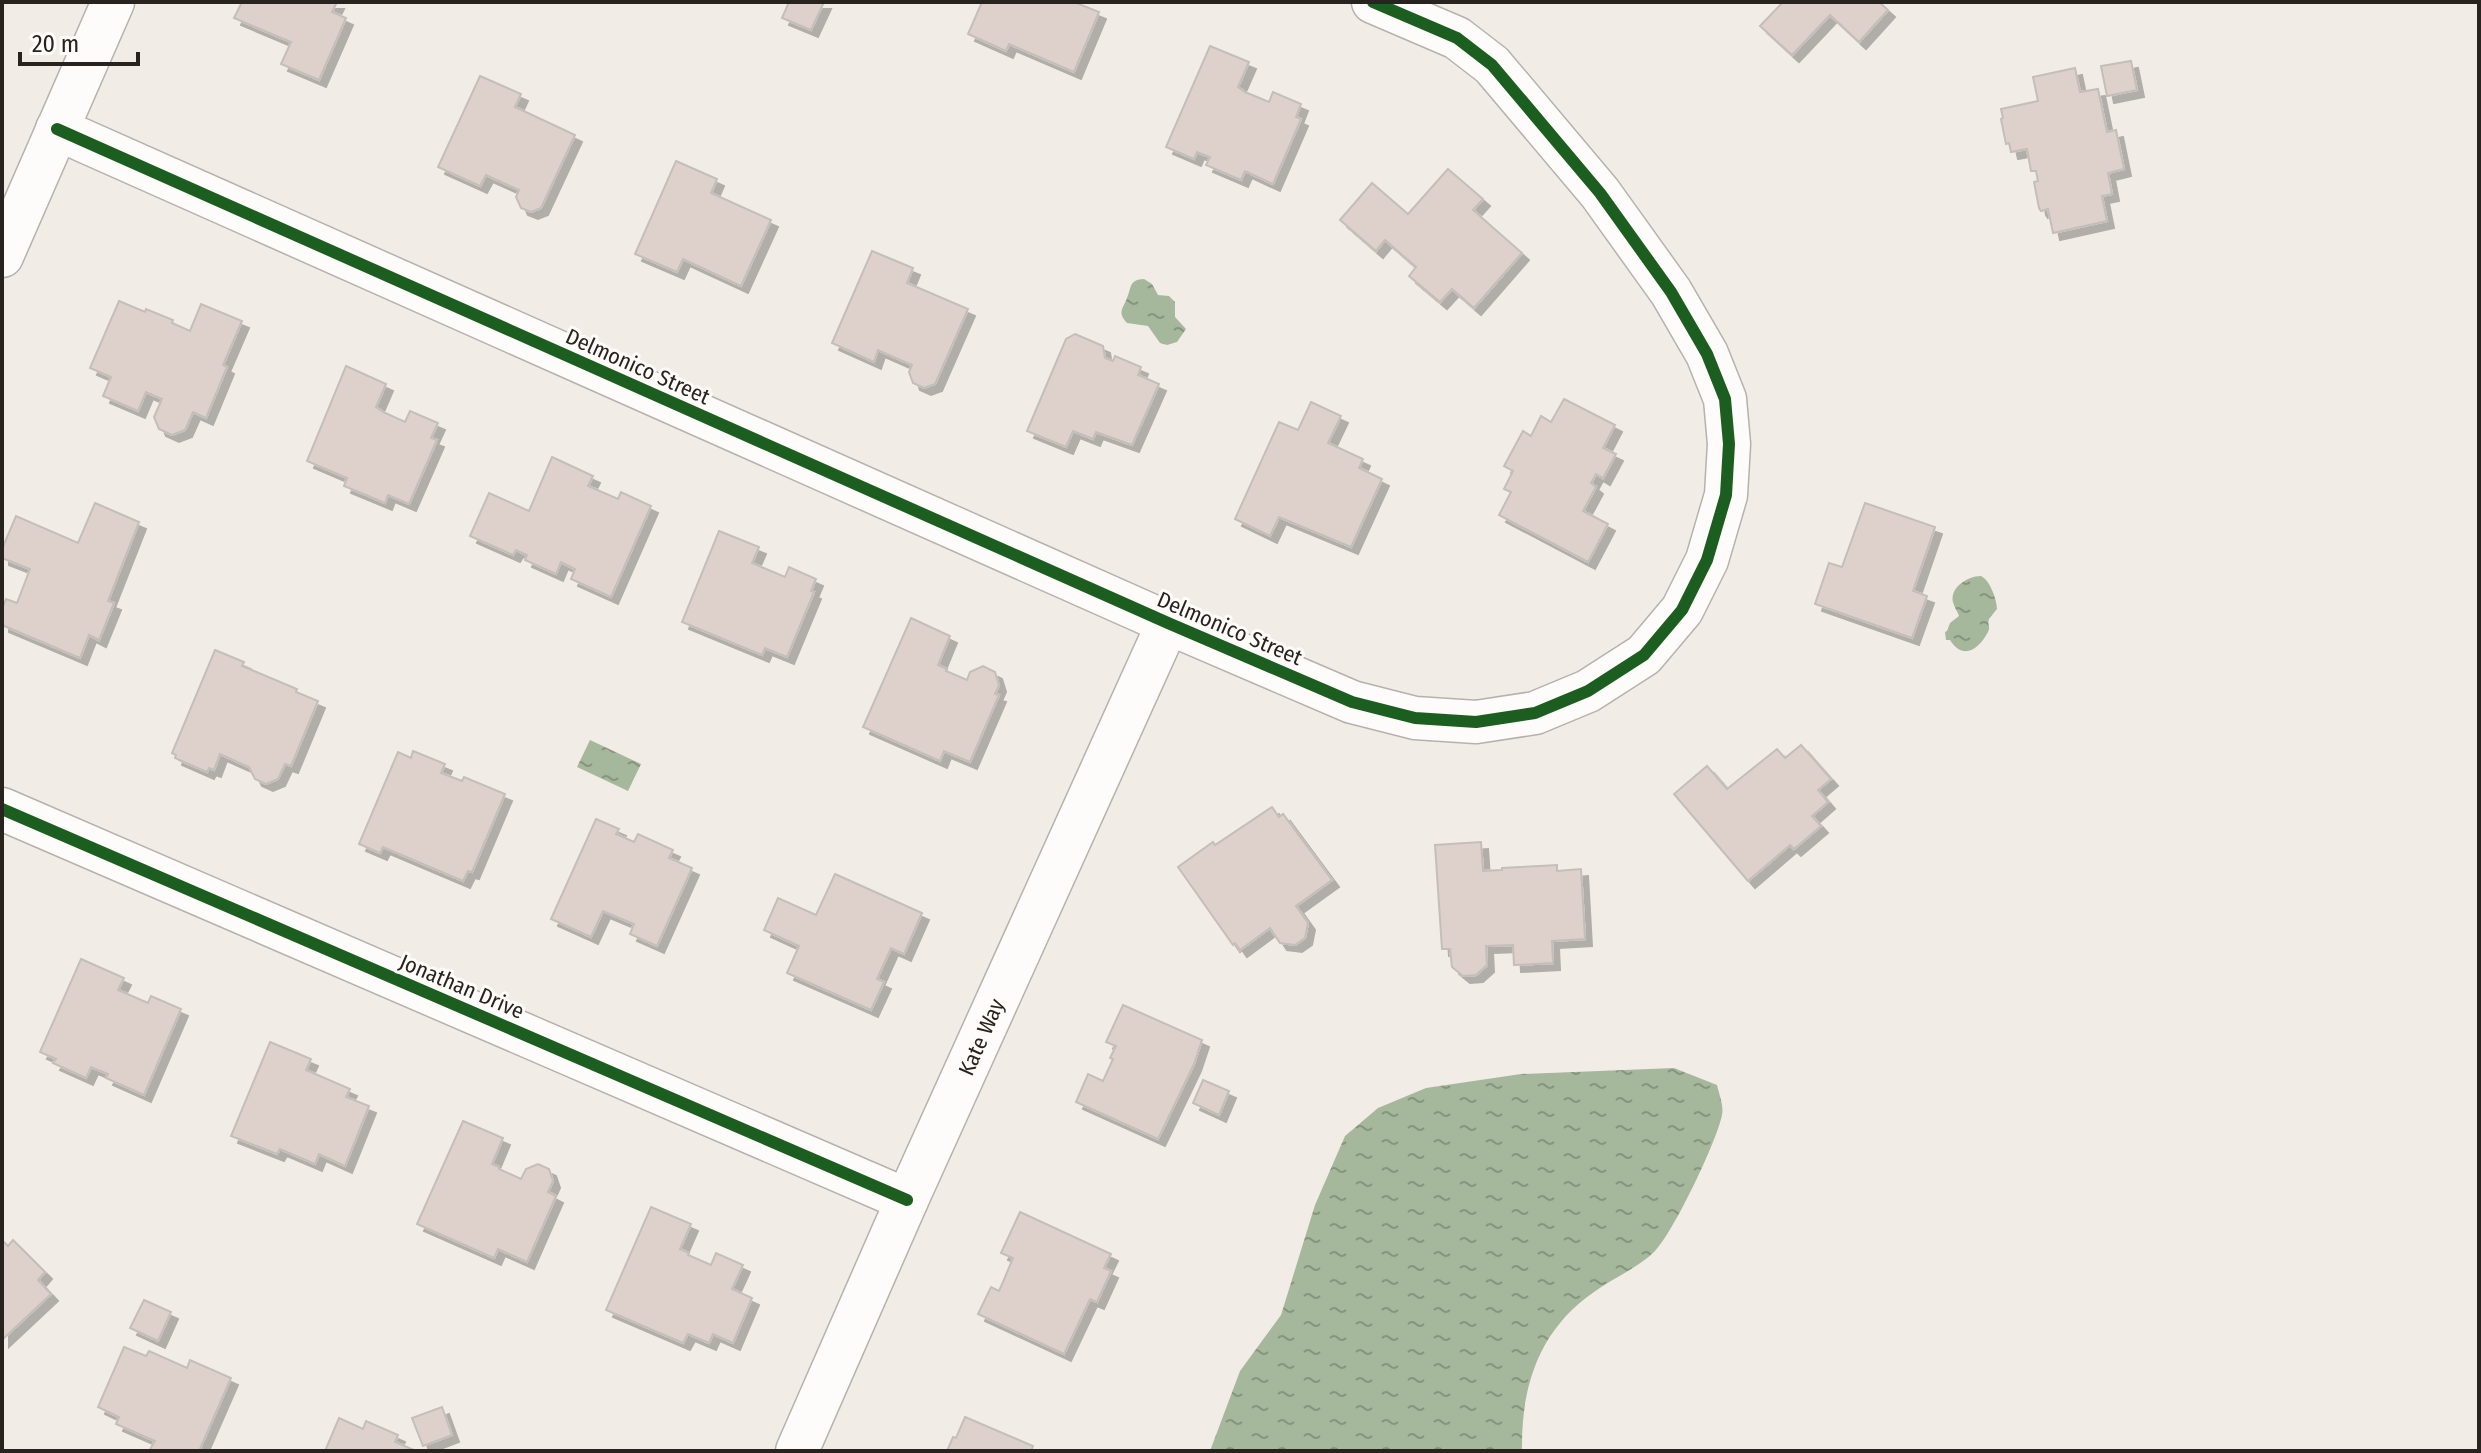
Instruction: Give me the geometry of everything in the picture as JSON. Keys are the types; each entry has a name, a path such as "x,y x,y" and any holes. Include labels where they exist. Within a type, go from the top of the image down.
{"street":[{"path":"2,256 113,2"},
{"name":"Delmonico Street","path":"57,129 1352,702 1415,718 1476,722 1535,713 1588,691 1644,655 1682,610 1707,560 1726,495 1729,444 1725,399 1707,354 1671,292 1600,193 1492,65 1457,38 1373,2"},
{"name":"Kate Way","path":"797,1451 1168,623"},
{"name":"Jonathan Drive","path":"2,809 907,1200"}],"water":[{"path":"1144,279 1152,284 1158,295 1169,296 1175,302 1175,317 1186,329 1177,342 1167,345 1160,343 1148,326 1127,323 1122,316 1132,284"},
{"path":"1981,576 1992,591 1997,609 1989,619 1989,630 1980,643 1970,650 1960,650 1946,640 1945,632 1959,616 1953,594 1964,581"},
{"path":"590,740 641,764 628,791 577,767"},
{"path":"1674,1068 1717,1085 1722,1111 1712,1145 1683,1207 1655,1251 1575,1307 1547,1342 1530,1382 1525,1404 1522,1451 1210,1451 1240,1371 1281,1315 1315,1205 1345,1136 1378,1108 1426,1088 1521,1074"}],"building":[{"path":"242,2 337,2 332,12 346,18 319,80 281,64 291,42 234,18"},
{"path":"789,2 824,2 811,30 782,18"},
{"path":"982,2 1074,2 1099,12 1074,72 1009,44 1006,51 968,34"},
{"path":"1783,2 1879,2 1888,10 1859,42 1830,15 1792,55 1760,26"},
{"path":"1210,46 1249,62 1238,87 1245,92 1269,102 1273,92 1301,104 1296,117 1301,119 1273,184 1245,171 1241,180 1206,165 1210,157 1197,152 1194,159 1166,147"},
{"path":"2131,61 2137,90 2107,96 2101,66"},
{"path":"2075,68 2080,92 2098,89 2107,132 2116,130 2124,169 2108,173 2112,194 2102,196 2107,221 2053,233 2048,209 2041,211 2039,208 2034,182 2038,181 2036,171 2031,171 2027,149 2011,152 2009,143 2006,144 2001,109 2038,101 2033,77"},
{"path":"480,76 521,94 515,107 575,135 541,208 531,212 521,208 516,197 519,190 486,175 480,186 438,167"},
{"path":"676,161 717,179 711,193 771,220 741,286 683,259 677,272 635,254"},
{"path":"1448,169 1483,199 1473,210 1522,253 1474,308 1452,289 1440,302 1409,276 1416,267 1385,240 1376,251 1340,220 1372,183 1408,214"},
{"path":"872,251 913,268 907,283 968,309 935,384 924,388 913,383 909,372 912,365 878,350 874,362 832,343"},
{"path":"119,301 173,320 172,323 190,331 201,304 242,321 223,365 227,367 206,418 193,412 185,430 172,435 159,429 154,417 162,399 146,392 138,411 103,396 111,377 90,368"},
{"path":"1075,334 1103,346 1105,358 1113,361 1115,356 1141,367 1138,375 1159,384 1132,445 1096,432 1093,439 1073,431 1066,447 1027,431 1066,339"},
{"path":"346,366 386,384 376,407 383,412 405,422 410,411 438,423 431,438 437,440 409,504 388,495 385,503 344,486 347,478 307,461"},
{"path":"1564,399 1615,425 1603,448 1616,454 1603,478 1596,474 1591,483 1596,487 1583,511 1608,524 1588,562 1499,515 1511,492 1504,489 1513,471 1504,466 1523,431 1531,436 1541,416 1551,422"},
{"path":"1311,402 1341,416 1328,443 1363,459 1359,468 1382,479 1351,547 1279,517 1270,536 1235,519 1279,422 1298,430"},
{"path":"552,457 593,476 588,486 618,499 621,492 651,506 611,597 571,579 575,569 561,562 556,574 525,560 527,555 516,550 513,555 470,536 489,493 529,511"},
{"path":"95,503 139,522 108,601 114,603 99,640 89,635 80,658 2,625 2,609 6,599 17,603 30,569 2,558 2,549 16,516 78,543"},
{"path":"1865,503 1935,527 1913,591 1927,596 1912,638 1815,604 1829,563 1842,567"},
{"path":"719,531 759,547 752,563 785,577 789,567 816,579 811,591 814,592 787,657 765,648 762,655 682,622"},
{"path":"911,618 950,636 938,665 946,671 967,680 970,672 983,666 995,672 999,685 995,694 999,695 970,762 944,751 940,761 863,727"},
{"path":"215,650 318,701 291,766 285,764 278,779 266,784 255,779 249,767 220,754 214,770 209,768 207,772 175,758 176,755 172,753"},
{"path":"1801,745 1831,779 1818,790 1828,802 1812,816 1821,826 1794,849 1790,845 1748,881 1674,794 1707,766 1727,789 1777,749 1785,758"},
{"path":"413,751 445,764 441,773 462,781 464,777 505,794 472,872 468,871 463,881 383,847 380,853 359,844 398,752 411,758"},
{"path":"1272,807 1279,817 1283,814 1332,880 1296,906 1308,923 1305,938 1295,945 1280,943 1270,928 1240,950 1235,943 1233,945 1178,867"},
{"path":"596,819 619,829 616,834 634,842 638,834 673,850 669,858 692,868 657,946 630,934 634,924 603,911 591,937 551,919"},
{"path":"1481,842 1483,871 1557,865 1557,871 1581,869 1585,939 1552,941 1553,963 1514,965 1513,945 1486,946 1487,965 1476,975 1463,976 1452,967 1450,949 1442,949 1435,845"},
{"path":"835,874 922,913 904,954 891,948 877,979 884,982 871,1010 787,973 799,946 764,930 778,898 816,915"},
{"path":"81,959 124,978 118,990 148,1003 151,996 181,1009 144,1095 106,1078 108,1074 91,1067 86,1078 53,1063 56,1059 40,1052"},
{"path":"1123,1005 1202,1040 1194,1064 1158,1139 1076,1102 1088,1074 1103,1081 1116,1046 1106,1042"},
{"path":"270,1042 311,1059 306,1070 350,1089 346,1097 369,1106 345,1166 319,1154 315,1164 280,1149 277,1154 231,1136"},
{"path":"1203,1080 1229,1091 1219,1115 1193,1103"},
{"path":"463,1121 503,1138 492,1164 499,1169 521,1179 526,1169 538,1164 549,1169 553,1181 548,1192 556,1196 527,1262 498,1249 494,1258 417,1224"},
{"path":"651,1207 691,1224 680,1249 688,1255 711,1265 716,1253 743,1265 732,1289 752,1298 733,1343 713,1334 709,1343 688,1334 683,1343 606,1310"},
{"path":"1020,1212 1111,1254 1104,1268 1111,1271 1097,1302 1090,1299 1064,1354 978,1314 991,1287 999,1291 1013,1258 1001,1253"},
{"path":"2,1240 8,1246 13,1240 45,1272 38,1280 51,1294 2,1340"},
{"path":"144,1300 171,1312 158,1341 130,1328"},
{"path":"124,1347 146,1356 149,1351 187,1368 190,1360 231,1378 199,1451 149,1451 155,1441 116,1424 119,1417 98,1407"},
{"path":"442,1407 452,1435 423,1446 412,1418"},
{"path":"965,1417 1033,1446 1031,1451 947,1451"},
{"path":"339,1418 363,1429 366,1421 398,1435 395,1442 416,1451 325,1451"}],"cycle path":[{"path":"57,129 1352,702 1415,718 1476,722 1535,713 1588,691 1644,655 1682,610 1707,560 1726,495 1729,444 1725,399 1707,354 1671,292 1600,193 1492,65 1457,38 1373,2"},
{"path":"2,809 907,1200"}]}
